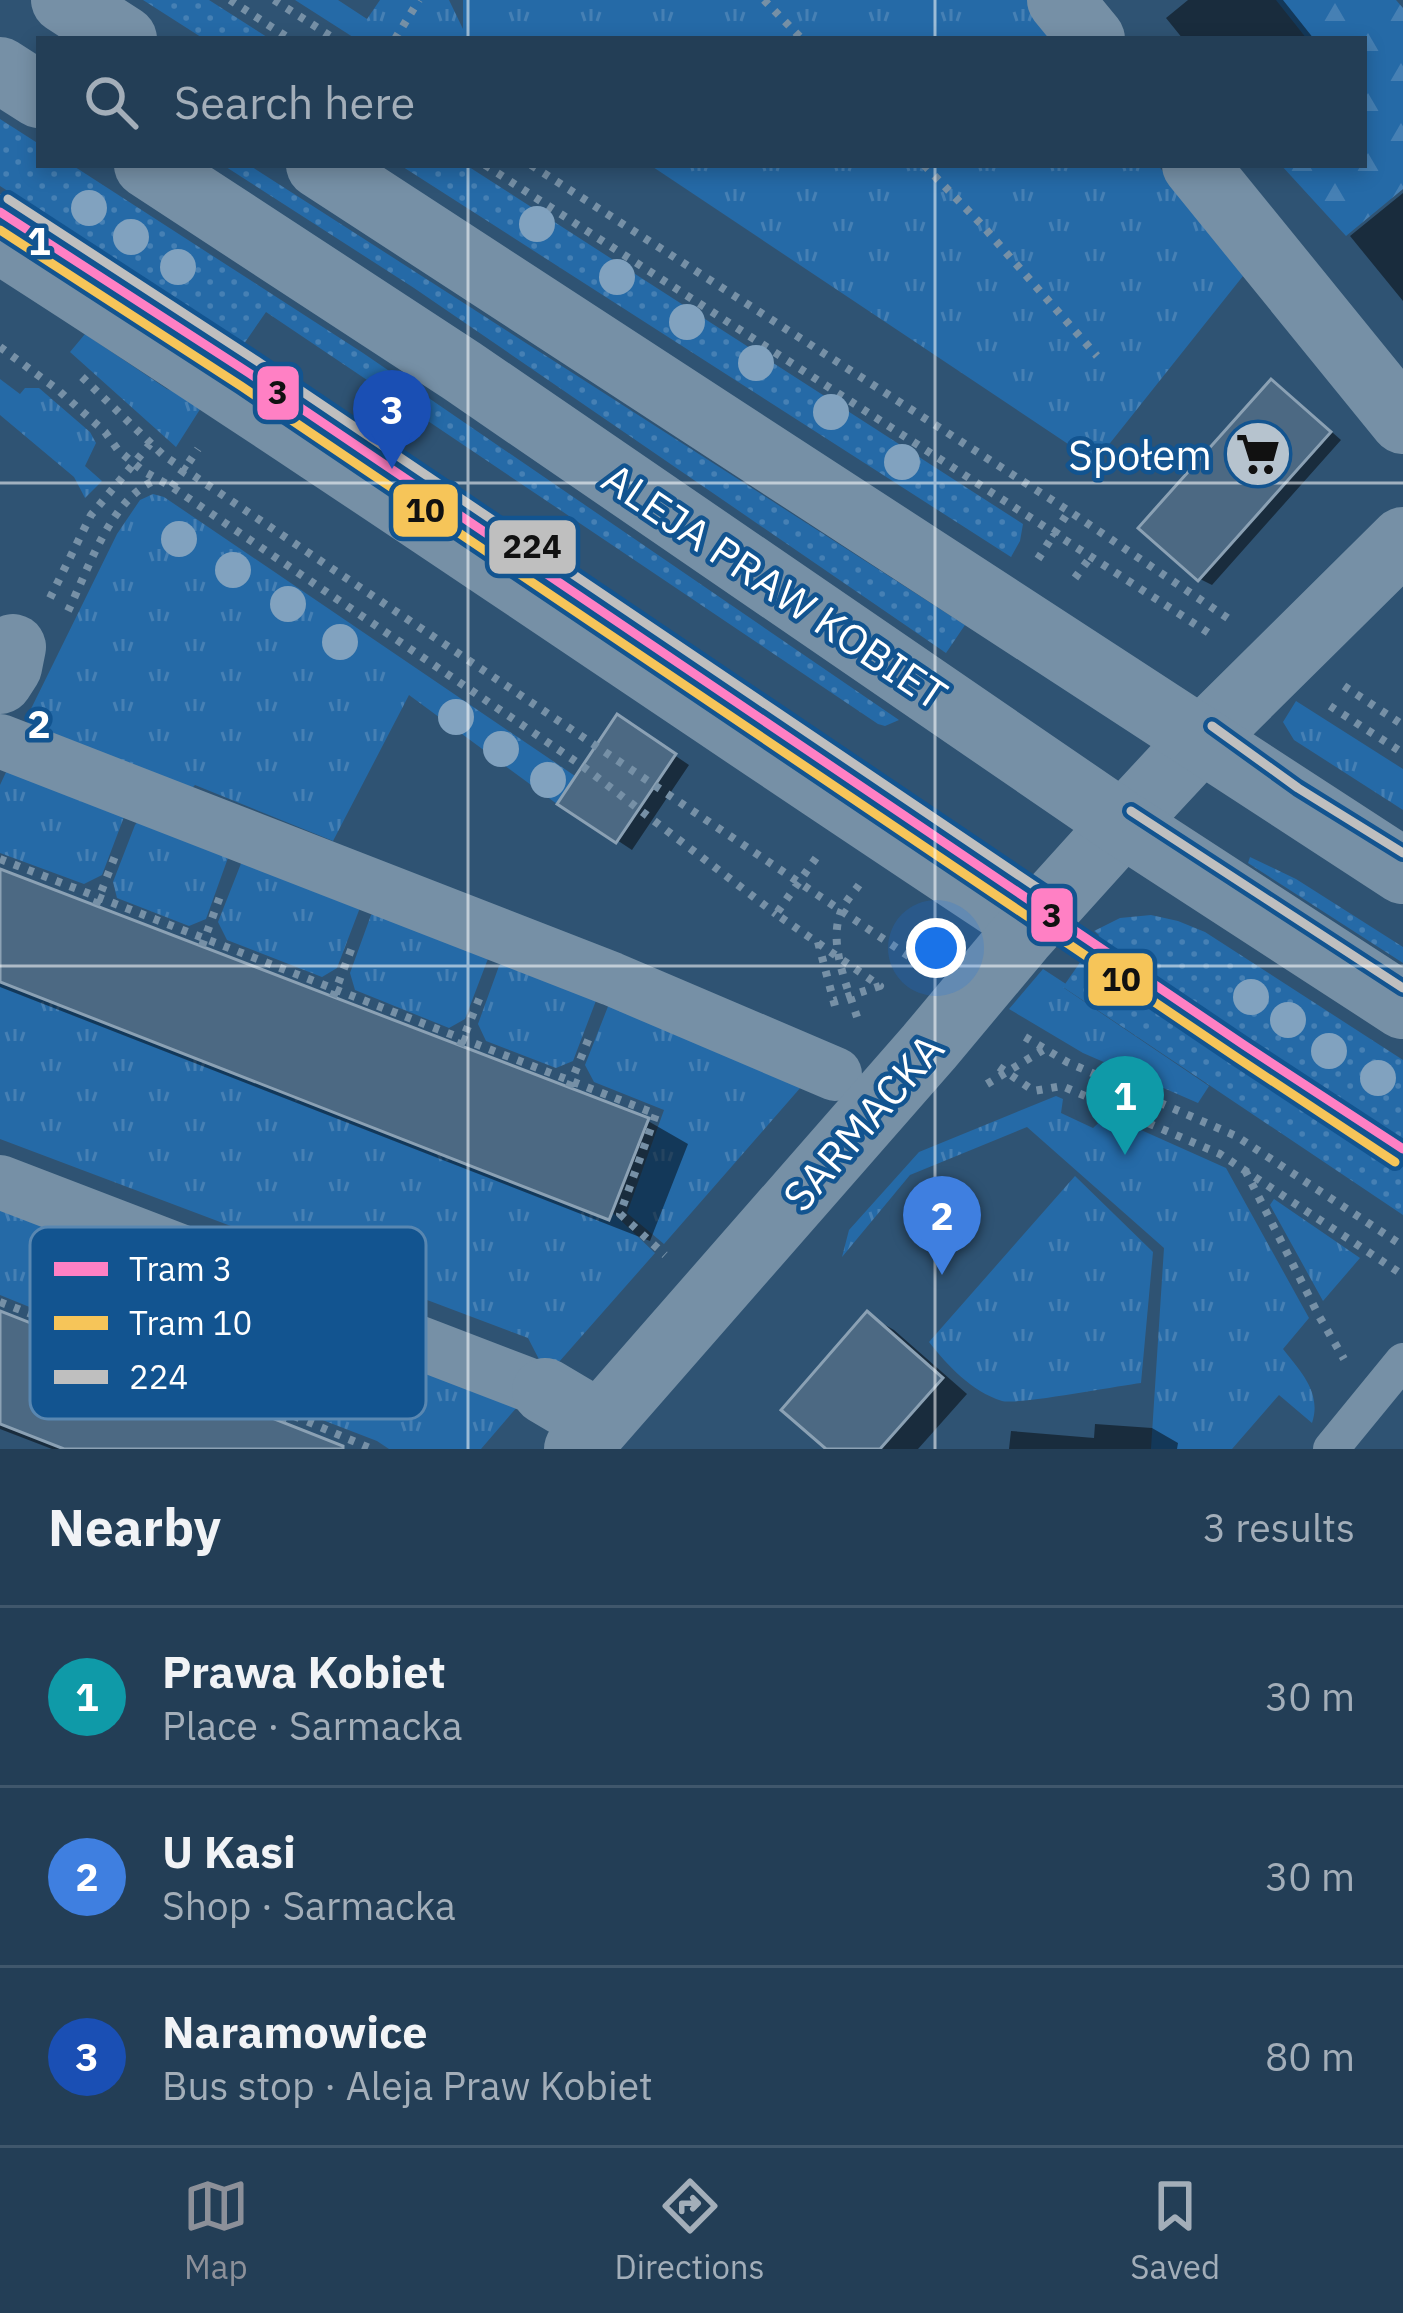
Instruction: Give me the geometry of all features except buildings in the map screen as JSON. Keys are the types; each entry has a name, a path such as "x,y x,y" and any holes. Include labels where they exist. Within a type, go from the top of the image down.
{"street":[{"path":"64,0 119,36"},
{"path":"1060,0 1090,36"},
{"path":"0,70 36,93"},
{"name":"ALEJA PRAW KOBIET","path":"152,168 462,370 1123,824 1403,1006"},
{"path":"324,168 1403,871"},
{"path":"1197,168 1403,421"},
{"name":"SARMACKA","path":"574,1421 854,1092 970,999 1203,739 1403,540"},
{"path":"0,741 612,979 854,1092"},
{"path":"0,1182 108,1227"},
{"path":"426,1359 574,1421"}],"lane":[{"path":"0,212 249,373 1033,924"},
{"path":"0,258 1033,924"},
{"path":"1331,1449 1403,1361"}],"path":[{"path":"230,0 285,36"},
{"path":"274,0 330,36"},
{"path":"397,36 419,0"},
{"path":"764,0 799,36"},
{"path":"490,168 1221,641"},
{"path":"536,168 1241,625"},
{"path":"927,168 1096,356"},
{"path":"0,347 58,390 118,450 156,480 581,765 776,914 880,986 834,1001"},
{"path":"70,366 150,444 913,958"},
{"path":"4,654 32,636 92,515 150,444"},
{"path":"4,654 54,639 124,503 140,486 156,480"},
{"path":"1027,575 1069,512"},
{"path":"1337,675 1345,688 1403,725"},
{"path":"1318,698 1403,754"},
{"path":"776,914 822,849"},
{"path":"0,859 656,1114 620,1214 658,1249"},
{"path":"840,911 838,956 864,1037 854,1092"},
{"path":"1014,1030 1067,1062 1236,1136 1403,1246"},
{"path":"986,1058 1034,1091 1062,1086 1220,1154 1403,1275"},
{"path":"1244,1169 1370,1404"},
{"path":"0,1302 30,1314"},
{"path":"301,1419 371,1449"}],"green space":[{"path":"143,0 209,0 265,36 199,36"},
{"path":"295,0 338,0 367,19 380,0 449,0 463,29 463,0 1032,0 1059,36 351,36"},
{"path":"1276,0 1396,0 1403,8 1403,189 1346,236 1284,168 1367,168 1367,36 1305,36"},
{"path":"0,119 36,142 36,168 77,168 363,353 899,720 878,724 266,312 239,351 211,322 0,186"},
{"path":"228,168 254,168 965,625 946,653 414,288"},
{"path":"405,168 471,168 1023,524 1011,557"},
{"path":"654,168 1160,168 1243,276 1095,462"},
{"path":"85,334 167,389 204,403 176,447 70,352"},
{"path":"0,379 20,394 25,388 39,388 90,432 96,443 85,466 102,481 85,498 74,477 0,415"},
{"path":"153,494 164,497 575,776 557,804 409,695 333,841 195,785 185,795 33,735 26,719 117,534 140,500"},
{"path":"1296,701 1403,769 1403,810 1294,740 1283,722"},
{"path":"7,770 124,817 102,875 84,884 0,853 0,785"},
{"path":"139,820 229,855 206,919 189,926 117,898 113,882"},
{"path":"1250,857 1296,879 1403,947 1403,963 1248,863"},
{"path":"242,861 361,905 337,968 322,977 227,940 218,922"},
{"path":"377,910 489,956 465,1019 449,1028 355,990 350,973"},
{"path":"1151,915 1205,932 1403,1060 1403,1215 1063,987 1099,935 1094,931 1120,918"},
{"path":"504,960 597,998 573,1061 556,1068 486,1041 478,1024"},
{"path":"1043,969 1209,1086 1198,1103 1083,1053 1009,1009"},
{"path":"0,982 608,1220 612,1212 655,1253 551,1371 544,1369 528,1338 426,1300 426,1227 233,1227 0,1139"},
{"path":"609,1004 808,1079 664,1244 627,1213 664,1110 594,1082 585,1065"},
{"path":"1056,1096 1063,1099 1061,1113 1093,1128 1112,1117 1226,1168 1309,1318 1283,1349 1312,1392 1312,1423 1279,1395 1232,1449 1151,1449 1164,1248 1027,1127 910,1175 842,1257 849,1230 919,1152"},
{"path":"1075,1176 1153,1252 1141,1383 1002,1401 970,1384 929,1342"},
{"path":"0,1199 54,1227 30,1227 30,1307 0,1295"},
{"path":"1274,1199 1360,1258 1323,1301 1270,1205"},
{"path":"426,1367 524,1399 481,1449 389,1449 320,1419 426,1419"}],"tram line":[{"name":"3","path":"0,212 249,373 1403,1149"},
{"name":"10","path":"0,230 241,386 1395,1162"}],"transit line":[{"name":"224","path":"8,199 257,361 1054,899"},
{"name":"224","path":"1212,726 1298,788 1403,853"},
{"name":"224","path":"1131,811 1403,988"}],"place":[{"name":"Społem","path":"1258,454"},
{"name":"Naramowice","path":"392,469"},
{"name":"Prawa Kobiet","path":"1125,1155"},
{"name":"U Kasi","path":"942,1275"}]}
